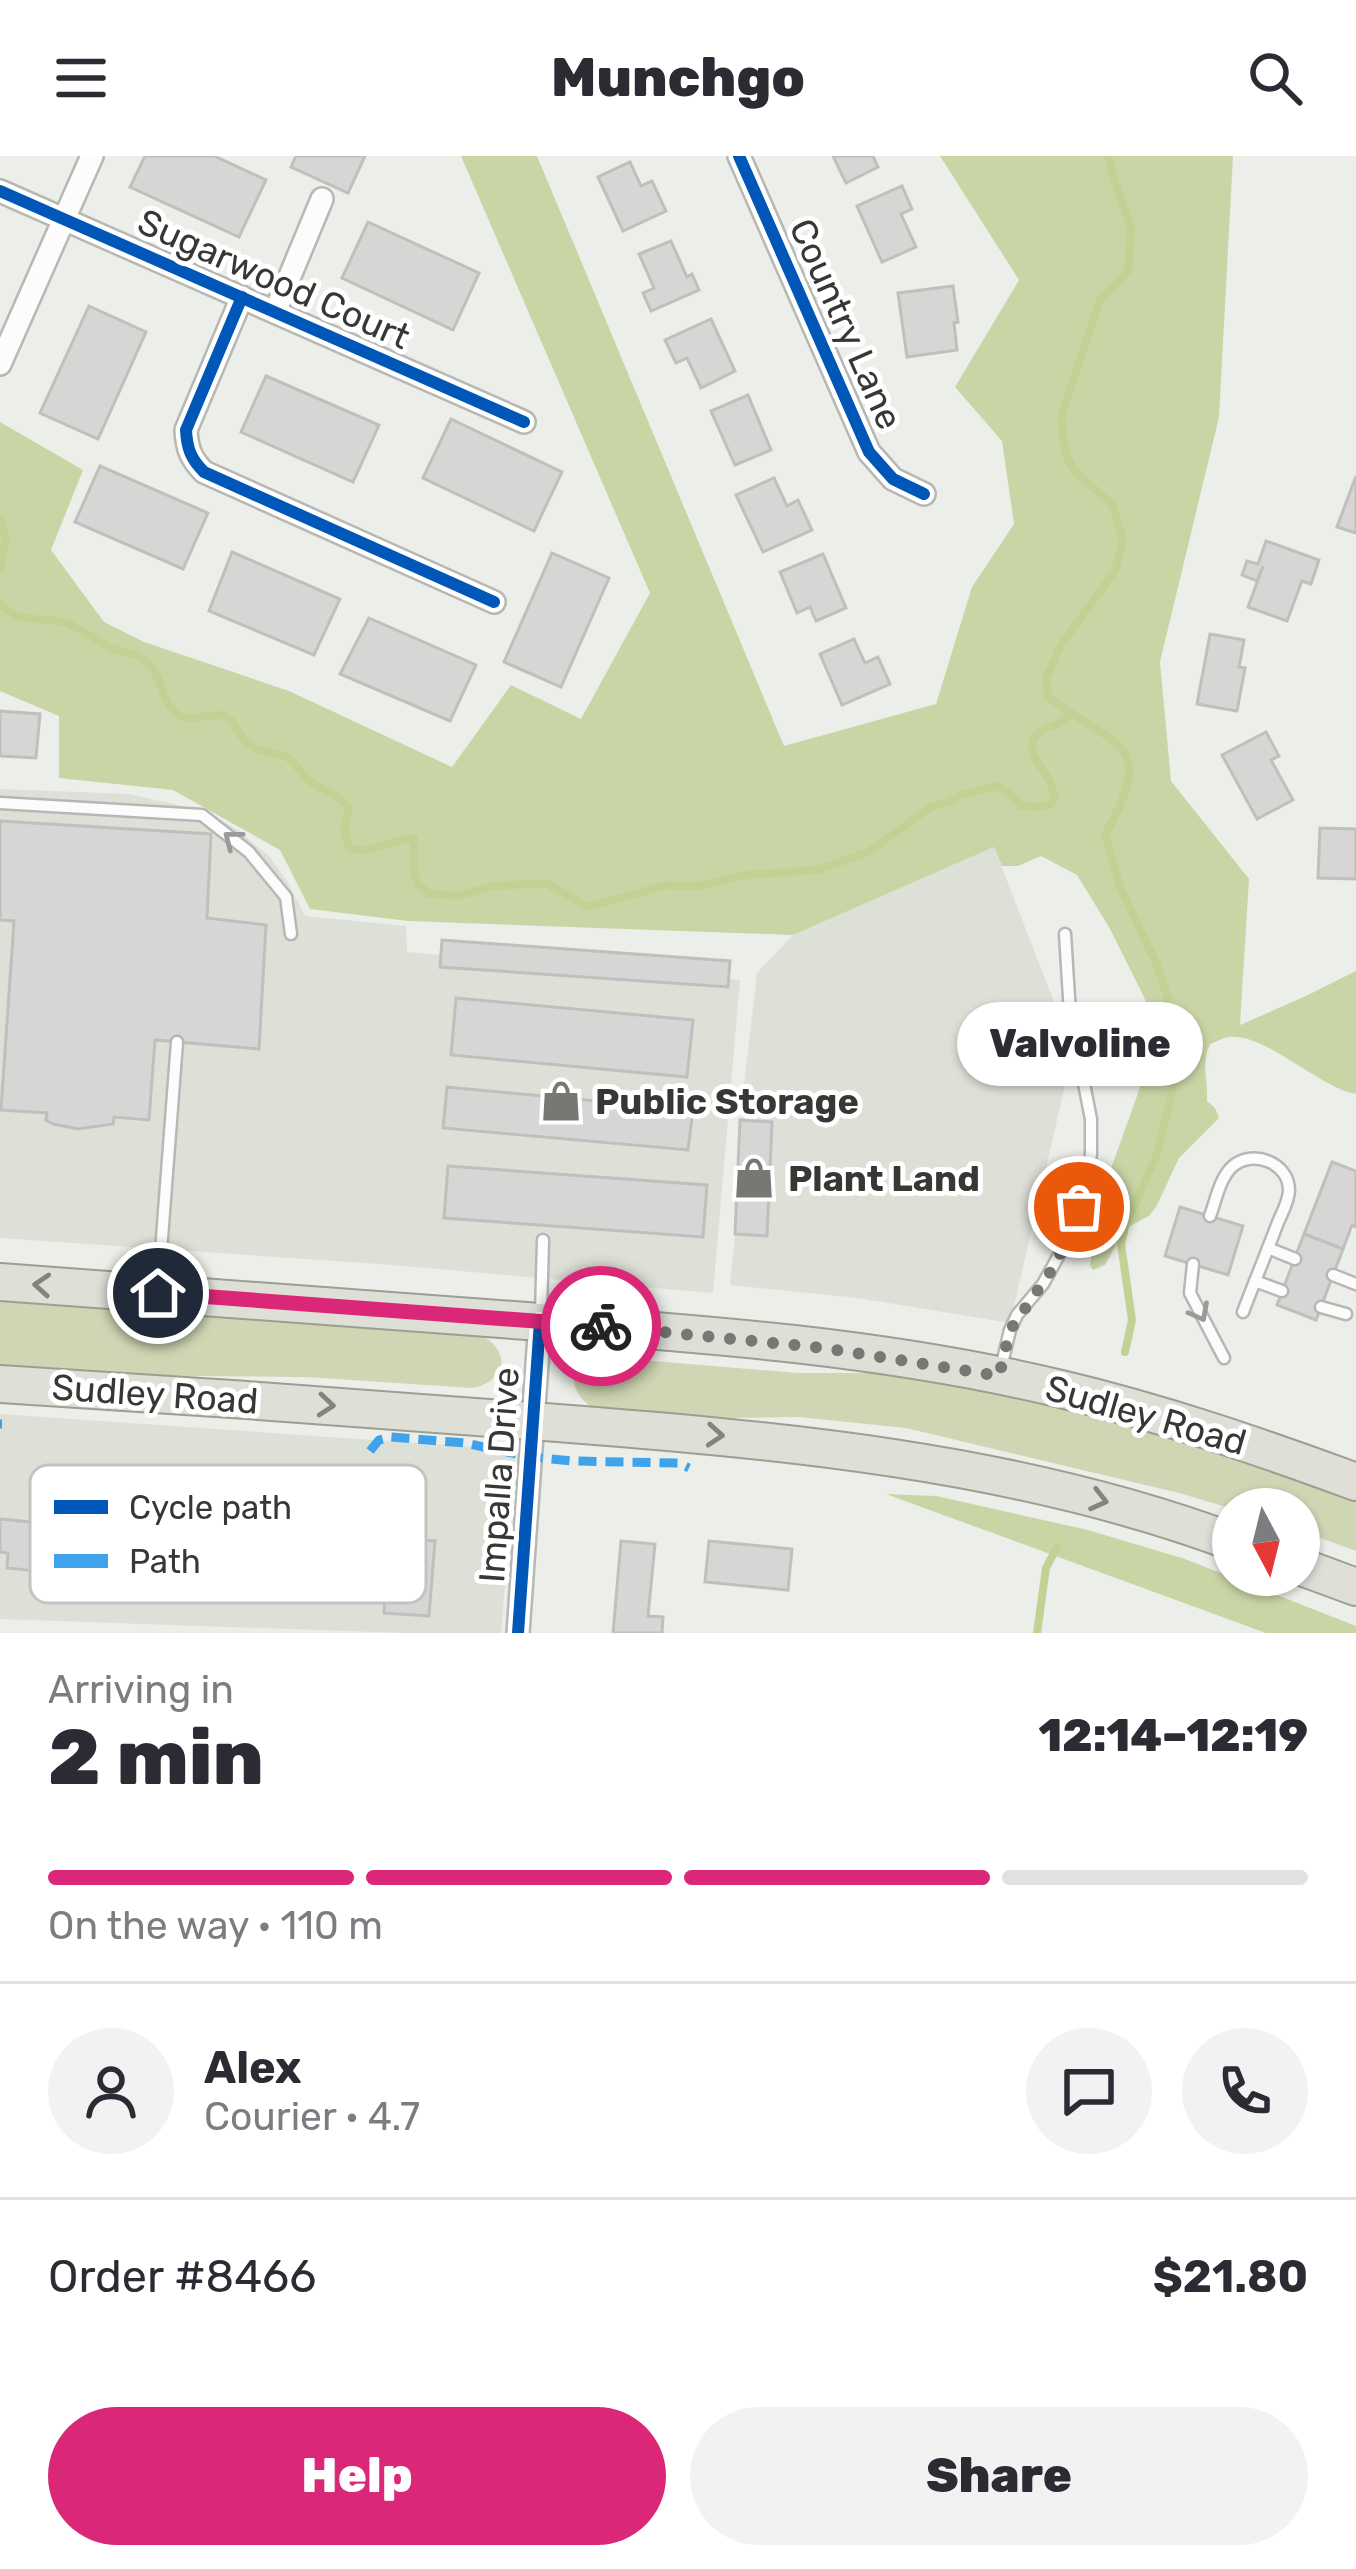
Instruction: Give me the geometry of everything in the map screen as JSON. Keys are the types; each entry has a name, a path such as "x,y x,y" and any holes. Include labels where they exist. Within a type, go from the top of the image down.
{"main road":[{"name":"Sudley Road","path":"0,1282 824,1348 1059,1388 1198,1425 1356,1481"},
{"name":"Sudley Road","path":"0,1384 750,1438 862,1452 1062,1491 1212,1534"},
{"path":"1288,1457 1356,1455"},
{"path":"1320,1574 1356,1587"}],"street":[{"path":"0,364 92,156"},
{"name":"Country Lane","path":"739,156 869,452 893,478 924,494"},
{"name":"Sugarwood Court","path":"0,190 524,422"},
{"name":"Sugarwood Court","path":"275,312 322,199"},
{"path":"242,297 187,430 193,461 205,472 494,602"},
{"name":"Impalla Drive","path":"518,1633 540,1322"}],"lane":[{"path":"0,802 202,815 249,852 286,897 291,934"},
{"path":"999,1376 1010,1330 1069,1237 1086,1184 1091,1119 1070,1013 1065,934"},
{"path":"158,1293 177,1042"},
{"path":"1210,1216 1228,1170 1237,1162 1264,1159 1287,1177 1288,1198 1243,1312"},
{"path":"540,1322 542,1240"},
{"path":"1268,1248 1294,1259"},
{"path":"1193,1264 1190,1293 1225,1358"},
{"path":"1333,1275 1356,1284"},
{"path":"1255,1281 1282,1292"},
{"path":"1321,1307 1346,1314"}],"shaded area":[{"path":"0,789 129,794 204,811 238,830 270,857 305,916 406,926 407,952 740,980 713,1293 0,1238"},
{"path":"994,847 1073,1051 1010,1323 858,1298 730,1285 735,1234 767,1235 772,1123 740,1120 757,973 793,935"},
{"path":"0,1414 516,1450 501,1633 0,1619"}],"green space":[{"path":"461,156 537,156 784,746 936,704 972,587 1014,524 1002,441 955,387 1019,280 940,156 1233,156 1219,417 1160,662 1171,781 1249,879 1240,1025 1356,971 1356,1094 1259,1043 1229,1037 1210,1044 1205,1064 1207,1101 1219,1118 1179,1158 1149,1216 1130,1226 1105,1265 1093,1270 1090,1265 1103,1191 1158,1037 1109,927 1077,875 1041,856 1018,866 1002,866 994,847 793,935 408,921 310,909 280,850 173,790 59,778 59,716 0,691 0,422 83,470 51,550 104,622 144,642 289,691 452,767 511,685 581,719 650,593"},
{"path":"0,1298 468,1329 494,1345 501,1367 493,1378 472,1388 306,1377 112,1375 0,1367"},
{"path":"592,1356 798,1373 893,1373 1063,1405 1165,1432 1356,1497 1356,1551 1320,1538 1320,1488 1212,1488 1212,1503 906,1428 798,1417 724,1418 591,1407 575,1387 575,1373"},
{"path":"886,1494 936,1496 1088,1530 1212,1570 1212,1596 1279,1596 1356,1626 1356,1633 1266,1633"}],"building":[{"path":"145,156 214,156 266,180 239,237 130,187"},
{"path":"296,156 365,156 348,193 291,167"},
{"path":"833,156 873,156 878,167 846,183"},
{"path":"630,162 641,186 652,181 666,211 623,231 598,177"},
{"path":"902,186 912,209 901,214 916,247 882,262 857,206"},
{"path":"368,222 479,273 453,330 342,278"},
{"path":"671,241 687,277 692,274 699,290 651,311 643,293 654,288 639,254"},
{"path":"953,286 957,350 907,357 898,293"},
{"path":"89,306 146,332 98,439 40,413"},
{"path":"711,319 735,371 701,388 687,358 676,363 665,340"},
{"path":"266,376 379,425 353,482 241,432"},
{"path":"748,395 771,450 735,465 711,411"},
{"path":"451,419 562,472 534,531 423,478"},
{"path":"100,466 208,513 183,569 75,522"},
{"path":"1356,476 1356,533 1337,527"},
{"path":"774,478 787,506 798,500 812,530 763,552 736,495"},
{"path":"1266,541 1319,560 1311,584 1302,581 1287,621 1248,607 1263,566 1257,581 1242,575 1247,561 1258,564"},
{"path":"232,552 340,599 314,655 209,611"},
{"path":"552,553 609,578 561,687 504,662"},
{"path":"823,554 846,608 816,621 810,607 797,613 780,572"},
{"path":"369,618 476,665 450,721 340,674"},
{"path":"1210,634 1244,640 1239,667 1245,668 1237,711 1197,704"},
{"path":"854,639 865,663 878,657 890,684 842,705 820,654"},
{"path":"0,711 40,714 36,758 0,756"},
{"path":"1266,732 1279,756 1271,760 1293,800 1257,819 1222,755"},
{"path":"0,821 211,834 207,918 266,925 259,1049 155,1040 149,1120 114,1117 113,1124 78,1129 53,1124 46,1120 47,1113 1,1110 14,921 0,920"},
{"path":"1320,828 1356,829 1356,879 1318,878"},
{"path":"442,940 730,961 728,987 440,967"},
{"path":"456,998 693,1020 687,1077 451,1055"},
{"path":"447,1087 693,1110 688,1150 443,1128"},
{"name":"Plant Land","path":"740,1120 772,1122 767,1236 735,1234"},
{"path":"1332,1162 1356,1171 1356,1227 1352,1225 1343,1249 1304,1234"},
{"path":"448,1166 707,1185 703,1237 444,1218"},
{"path":"1180,1207 1243,1226 1228,1275 1165,1256"},
{"path":"1304,1234 1343,1249 1316,1320 1277,1305"},
{"path":"0,1519 30,1522 30,1570 7,1568 8,1553 0,1552"},
{"path":"426,1540 435,1541 429,1616 384,1613 385,1603 426,1603"},
{"path":"621,1541 655,1544 648,1616 663,1617 662,1633 613,1633"},
{"path":"709,1541 792,1549 788,1590 705,1582"}],"waterway":[{"path":"1109,156 1131,228 1128,271 1100,299 1061,417 1065,452 1074,471 1112,504 1123,540 1115,571 1061,645 1046,678 1048,697 1110,738 1128,763 1121,804 1105,835 1120,887 1168,998 1167,1025 1176,1055 1175,1080 1157,1154 1121,1244 1132,1320 1125,1352"},
{"path":"0,519 6,539 0,568"},
{"path":"0,602 16,615 65,623 107,646 140,657 154,670 175,713 187,718 227,717 250,745 285,756 311,782 349,807 344,831 349,848 414,839 414,872 429,894 458,896 493,886 546,883 589,907 666,885 697,886 747,875 818,870 868,852 931,807 961,795 997,786 1021,806 1051,804 1053,789 1035,757 1033,739 1070,714"},
{"path":"1037,1633 1046,1568 1057,1547"}],"marked path":[{"path":"370,1451 379,1440 391,1437 465,1443 531,1457 678,1463 689,1468"}],"cycle path":[{"path":"739,156 869,452 893,479 924,494"},
{"path":"0,191 524,422"},
{"path":"242,297 186,430 190,453 204,472 494,602"},
{"path":"518,1633 540,1322"}],"way so far":[{"path":"601,1326 824,1348 999,1376 1010,1330 1056,1264 1079,1207"}],"place":[{"name":"Public Storage","path":"561,1101"},
{"name":"Plant Land","path":"754,1178"},
{"name":"Valvoline","path":"1079,1207"}],"route":[{"path":"158,1293 601,1326"}]}
